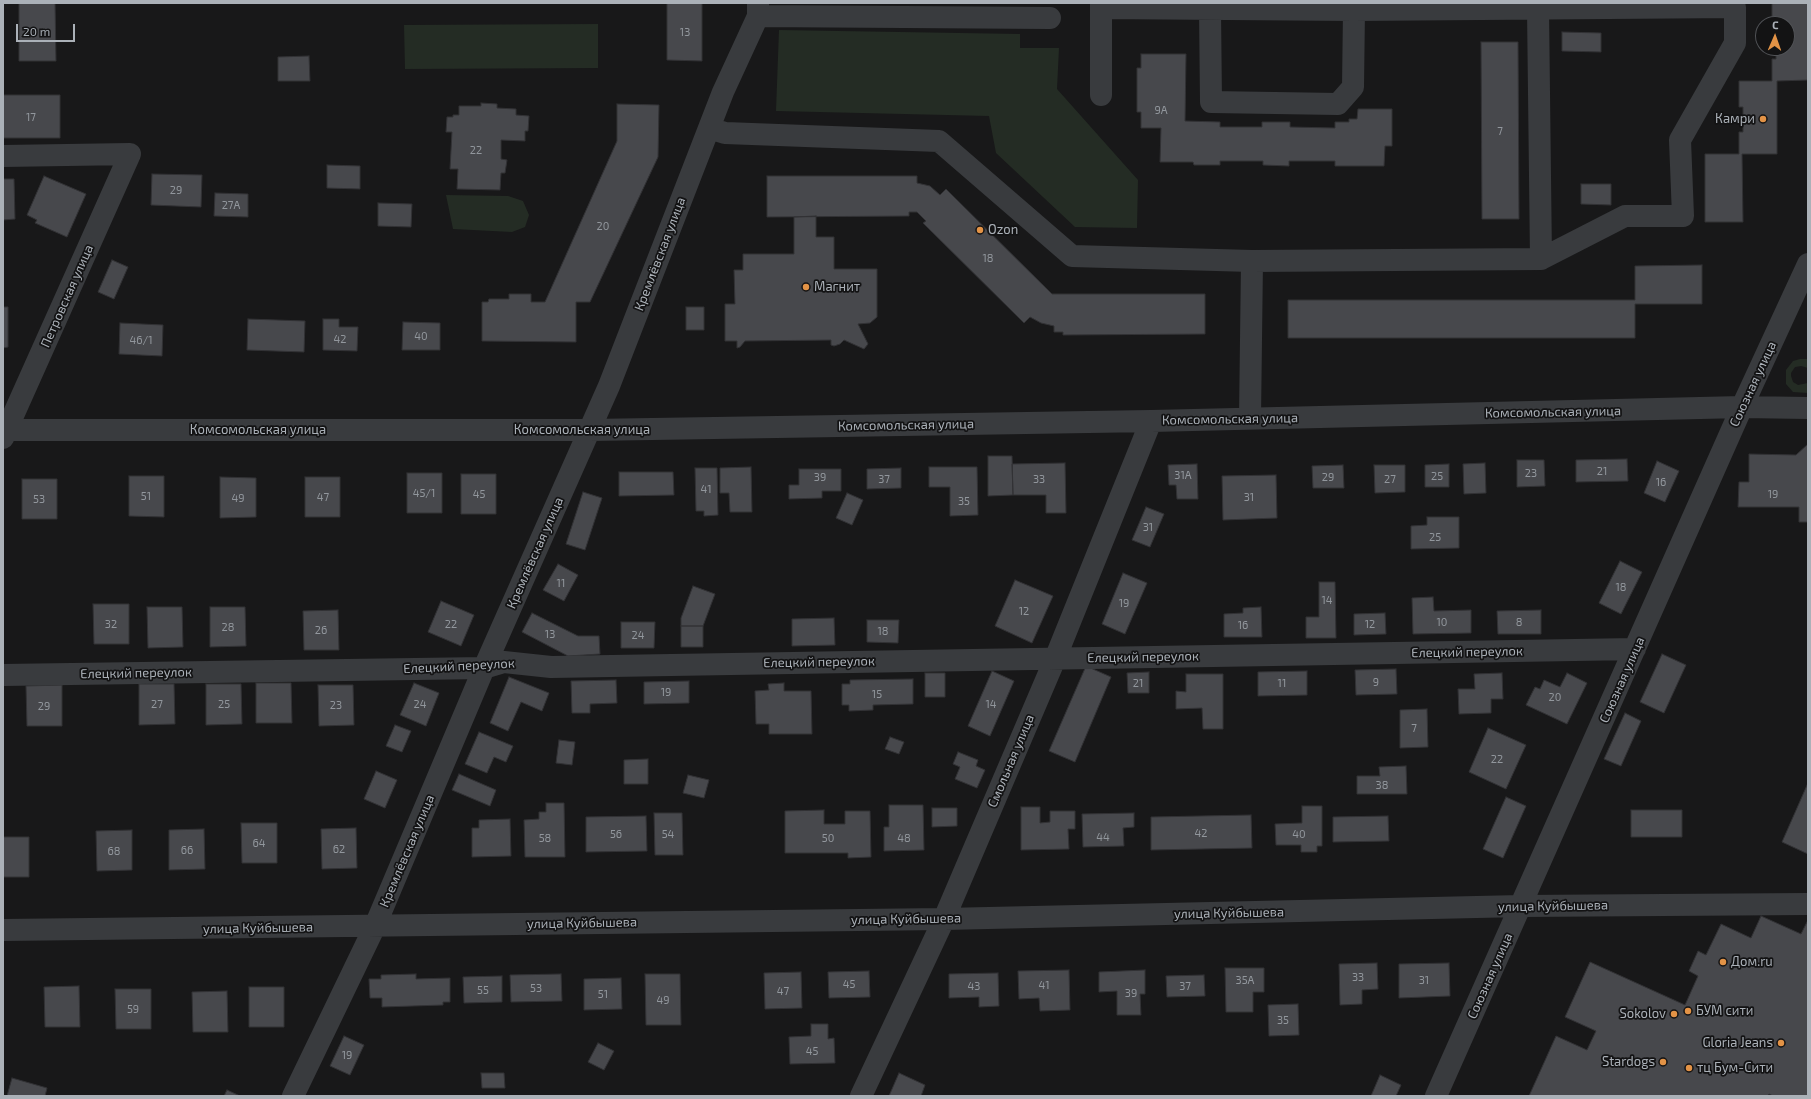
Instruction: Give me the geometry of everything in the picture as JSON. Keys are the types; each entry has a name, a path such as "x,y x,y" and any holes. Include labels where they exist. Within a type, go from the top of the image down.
{"street":[{"path":"709,128 725,133 939,141 1072,256 1252,261 1541,260 1625,216 1683,216 1680,140 1734,43 1735,7 1538,9 1458,6 1354,10 1210,9 1101,5 1101,95"},
{"path":"1210,9 1211,102 1338,104 1353,87 1354,10"},
{"path":"1538,9 1541,260"},
{"path":"758,10 1050,18"},
{"name":"Кремлёвская улица","path":"292,1096 375,926 484,668 590,430 619,362 723,92 758,10"},
{"name":"Петровская улица","path":"3,156 130,154 4,433"},
{"path":"1250,418 1252,261"},
{"name":"Союзная улица","path":"1436,1096 1636,649 1742,407 1808,264"},
{"name":"Комсомольская улица","path":"4,433 590,430 1151,421 1742,407 1808,408"},
{"name":"Смольная улица","path":"861,1096 944,919 1055,659 1151,421"},
{"name":"Елецкий переулок","path":"3,675 484,668 504,662 551,667 1636,649"},
{"name":"улица Куйбышева","path":"3,930 944,919 1521,906 1808,904"}],"shaded area":[{"path":"598,24 598,68 405,69 404,25"},
{"path":"779,30 1020,34 1020,48 1059,48 1057,89 1138,180 1137,228 1075,227 996,153 989,116 776,111"},
{"path":"446,195 508,196 523,201 529,215 525,227 512,232 453,229"},
{"path":"1808,359 1808,368 1801,366 1795,367 1791,373 1791,376 1793,382 1798,385 1808,383 1808,393 1793,392 1786,384 1786,370 1793,361"}],"building":[{"path":"19,3 55,3 56,61 19,61"},
{"path":"667,3 702,3 702,61 667,60"},
{"path":"1772,3 1808,3 1808,80 1777,81 1777,154 1742,154 1743,222 1705,222 1705,154 1739,154 1739,132 1743,132 1743,107 1739,107 1739,81 1772,81 1772,59 1776,59 1776,56 1795,56 1795,16 1772,16"},
{"path":"1562,32 1601,33 1601,52 1562,51"},
{"path":"1481,42 1518,42 1519,219 1482,219"},
{"path":"1141,54 1186,54 1185,121 1220,122 1220,127 1262,127 1262,122 1290,122 1290,127 1335,128 1335,122 1349,122 1349,119 1357,119 1358,109 1392,109 1392,146 1385,146 1384,166 1335,166 1335,161 1289,161 1289,166 1263,165 1263,161 1220,161 1220,165 1194,165 1193,162 1160,162 1161,128 1141,128 1141,112 1137,112 1137,68 1141,68"},
{"path":"309,56 310,81 278,81 278,57"},
{"path":"3,95 60,95 60,138 3,138"},
{"path":"481,103 497,104 497,108 516,109 516,115 529,116 528,131 525,131 525,141 501,140 501,159 507,160 505,173 501,173 500,190 457,189 458,169 450,169 452,132 446,132 447,117 459,115 459,106 481,106"},
{"path":"617,104 659,105 658,157 590,302 576,302 576,342 482,341 482,302 488,302 489,299 509,299 509,294 531,294 531,302 545,302 617,141"},
{"path":"327,165 360,166 360,189 327,188"},
{"path":"152,174 202,175 201,207 151,205"},
{"path":"44,176 86,194 67,237 35,223 37,220 27,215"},
{"path":"767,176 917,176 917,183 930,186 940,195 946,189 1052,294 1205,294 1205,334 1063,335 1063,332 1054,332 1054,326 1041,323 1030,317 1024,323 923,223 926,221 917,212 909,212 909,216 767,217"},
{"path":"3,179 14,179 15,219 3,220"},
{"path":"1581,184 1611,184 1611,205 1581,204"},
{"path":"215,193 248,194 248,217 214,216"},
{"path":"378,203 412,204 411,227 378,226"},
{"name":"Магнит","path":"816,216 816,237 834,237 834,269 877,269 877,317 870,323 858,324 868,344 864,349 844,340 840,344 834,346 831,345 831,340 745,341 740,347 737,348 737,341 725,341 725,304 735,304 734,270 743,270 743,254 794,254 794,217"},
{"path":"112,260 128,267 114,299 98,292"},
{"path":"1702,265 1702,304 1635,304 1635,338 1288,338 1288,300 1635,300 1635,266"},
{"path":"3,307 8,307 8,347 3,348"},
{"path":"686,307 704,307 704,330 686,330"},
{"path":"248,319 305,321 304,352 247,350"},
{"path":"323,319 339,319 339,327 358,327 357,351 323,350"},
{"path":"403,322 440,323 440,350 402,350"},
{"path":"120,323 163,325 162,356 119,354"},
{"path":"1808,444 1808,522 1799,522 1799,507 1738,507 1739,482 1749,482 1749,454 1796,455"},
{"path":"988,456 1012,456 1013,495 988,496"},
{"path":"1627,459 1628,481 1576,482 1576,460"},
{"path":"1517,460 1544,460 1545,486 1517,487"},
{"path":"1657,461 1679,471 1665,502 1644,493"},
{"path":"1065,463 1066,513 1046,513 1046,495 1013,495 1012,464"},
{"path":"1485,463 1486,493 1464,494 1463,464"},
{"path":"1197,464 1198,499 1177,499 1176,485 1169,485 1168,465"},
{"path":"1449,464 1449,487 1425,487 1425,465"},
{"path":"1343,465 1344,488 1313,488 1312,466"},
{"path":"1374,465 1405,465 1405,492 1375,493"},
{"path":"751,467 752,512 730,512 729,493 720,493 720,468"},
{"path":"929,467 977,467 978,515 950,516 950,487 929,487"},
{"path":"695,468 717,468 718,515 704,516 704,511 696,511"},
{"path":"901,468 901,488 867,489 867,469"},
{"path":"799,469 841,469 841,491 822,491 822,498 789,499 789,485 799,485"},
{"path":"619,472 673,472 674,495 619,496"},
{"path":"407,473 442,473 442,513 407,513"},
{"path":"461,474 496,474 496,514 461,514"},
{"path":"1276,475 1277,518 1223,520 1222,476"},
{"path":"129,476 164,476 164,517 129,516"},
{"path":"220,477 256,478 256,517 220,518"},
{"path":"305,477 340,477 340,517 305,517"},
{"path":"22,479 57,479 57,519 22,519"},
{"path":"583,492 602,498 585,550 566,544"},
{"path":"847,493 863,500 852,525 836,518"},
{"path":"1146,507 1164,514 1150,547 1132,540"},
{"path":"1427,517 1459,517 1459,548 1411,549 1411,526 1427,525"},
{"path":"1620,561 1642,572 1621,614 1599,603"},
{"path":"558,564 578,575 564,601 543,590"},
{"path":"1123,573 1147,583 1125,634 1102,624"},
{"path":"1015,580 1053,596 1032,643 995,626"},
{"path":"1319,582 1335,582 1336,638 1306,638 1306,617 1319,617"},
{"path":"693,586 715,594 703,626 681,626 681,618"},
{"path":"1433,597 1434,611 1471,610 1471,633 1413,634 1412,598"},
{"path":"441,601 474,615 461,646 428,632"},
{"path":"93,604 129,604 129,644 94,644"},
{"path":"147,607 182,607 183,647 148,648"},
{"path":"210,607 245,607 246,646 210,647"},
{"path":"1261,607 1262,637 1224,637 1224,614 1243,613 1243,608"},
{"path":"338,610 339,650 304,650 303,611"},
{"path":"1541,610 1541,634 1498,634 1497,611"},
{"path":"532,613 578,636 599,636 600,654 568,656 522,632"},
{"path":"1385,613 1386,634 1354,635 1354,614"},
{"path":"834,618 835,645 792,646 792,619"},
{"path":"867,620 899,620 898,643 867,642"},
{"path":"621,622 655,622 654,648 621,648"},
{"path":"681,626 703,626 703,647 681,647"},
{"path":"1662,654 1686,665 1664,713 1640,702"},
{"path":"1086,666 1111,677 1075,762 1049,751"},
{"path":"1396,669 1397,694 1356,695 1355,670"},
{"path":"992,671 1014,681 990,736 968,726"},
{"path":"1307,671 1307,695 1258,696 1258,672"},
{"path":"1149,672 1149,693 1128,693 1127,673"},
{"path":"925,673 945,673 945,697 925,697"},
{"path":"1502,673 1503,699 1491,699 1491,713 1459,714 1458,689 1475,689 1474,674"},
{"path":"1567,673 1587,683 1567,724 1526,705 1535,687 1540,689 1544,680 1560,687"},
{"path":"1186,674 1223,674 1223,729 1203,729 1202,708 1176,709 1176,691 1186,692"},
{"path":"509,677 549,693 542,711 521,702 508,731 490,723"},
{"path":"913,679 913,704 873,705 873,710 849,711 849,705 842,705 842,684 850,684 850,680"},
{"path":"616,680 617,703 590,704 590,713 572,713 571,681"},
{"path":"689,681 689,703 644,704 644,682"},
{"path":"256,683 291,683 292,723 256,723"},
{"path":"414,683 439,693 426,726 400,715"},
{"path":"784,683 784,691 811,691 812,734 769,734 769,724 756,724 755,691 769,690 768,684"},
{"path":"139,684 174,684 175,724 139,725"},
{"path":"206,684 241,684 242,724 206,725"},
{"path":"62,685 62,726 27,726 26,686"},
{"path":"318,685 353,685 354,725 319,726"},
{"path":"1427,709 1428,747 1400,748 1400,710"},
{"path":"1625,713 1641,721 1621,766 1604,759"},
{"path":"395,725 411,731 402,752 386,746"},
{"path":"1488,728 1526,745 1506,789 1469,772"},
{"path":"479,732 513,746 506,762 494,757 487,773 465,764"},
{"path":"890,737 904,742 899,754 885,749"},
{"path":"559,740 575,742 572,765 556,763"},
{"path":"958,752 978,760 976,766 985,770 977,788 955,779 960,767 953,764"},
{"path":"648,759 648,784 624,784 624,760"},
{"path":"1406,766 1407,794 1357,794 1357,776 1380,776 1379,767"},
{"path":"376,771 397,780 385,808 364,799"},
{"path":"459,774 496,790 490,806 452,790"},
{"path":"688,775 709,780 704,798 683,793"},
{"path":"1808,783 1808,854 1782,842"},
{"path":"1506,797 1526,806 1503,858 1483,849"},
{"path":"546,803 564,803 565,857 525,857 524,820 539,819 539,812 546,812"},
{"path":"889,805 923,805 924,850 884,851 884,827 889,827"},
{"path":"1302,806 1322,806 1322,846 1317,846 1317,852 1301,852 1301,845 1276,845 1275,824 1302,823"},
{"path":"1021,807 1040,807 1040,823 1050,822 1050,811 1075,811 1075,829 1068,829 1069,849 1021,850"},
{"path":"932,808 957,808 957,826 932,827"},
{"path":"824,810 824,824 845,824 845,811 870,811 871,857 848,858 848,853 785,853 785,811"},
{"path":"1631,810 1682,810 1682,837 1631,837"},
{"path":"654,813 682,813 683,855 655,855"},
{"path":"1134,813 1134,827 1123,828 1124,846 1083,847 1082,814"},
{"path":"1251,815 1252,848 1151,850 1151,817"},
{"path":"646,816 647,851 586,852 586,817"},
{"path":"1388,816 1389,841 1333,842 1333,817"},
{"path":"510,819 511,856 472,857 472,828 479,828 479,820"},
{"path":"241,823 277,823 277,863 242,863"},
{"path":"356,828 357,868 322,869 321,829"},
{"path":"204,829 205,869 169,870 169,830"},
{"path":"132,830 132,870 97,871 96,831"},
{"path":"3,837 29,837 29,877 3,877"},
{"name":"БУМ сити","path":"1761,916 1801,934 1808,920 1808,1096 1773,1096 1769,1094 1768,1096 1529,1096 1556,1036 1587,1050 1596,1031 1565,1017 1590,962 1685,1005 1698,976 1689,971 1698,951 1706,955 1721,924 1751,938"},
{"path":"1377,963 1378,989 1362,990 1362,1004 1340,1005 1339,964"},
{"path":"1449,963 1450,996 1399,998 1399,964"},
{"path":"1225,968 1264,968 1264,992 1253,992 1253,1012 1226,1012"},
{"path":"1069,970 1070,1010 1040,1011 1039,998 1019,999 1018,971"},
{"path":"1145,970 1145,994 1140,994 1141,1015 1117,1015 1117,991 1099,992 1099,972"},
{"path":"869,971 870,997 829,998 828,972"},
{"path":"801,972 802,1008 765,1009 764,973"},
{"path":"998,973 999,1006 979,1007 979,997 949,998 949,974"},
{"path":"416,974 416,979 450,978 450,1002 443,1002 443,1005 382,1007 382,998 370,998 369,979 381,979 381,975"},
{"path":"561,974 562,1001 511,1002 510,975"},
{"path":"645,974 680,974 681,1025 646,1025"},
{"path":"1204,975 1205,996 1167,997 1166,976"},
{"path":"502,976 502,1002 464,1003 463,977"},
{"path":"621,978 622,1009 584,1010 584,979"},
{"path":"79,986 80,1027 45,1027 44,987"},
{"path":"249,987 284,987 284,1027 249,1027"},
{"path":"115,989 151,989 151,1029 116,1029"},
{"path":"227,991 228,1032 193,1032 192,992"},
{"path":"1298,1004 1299,1035 1269,1036 1268,1005"},
{"path":"811,1024 828,1024 828,1039 834,1038 835,1063 790,1064 789,1037 811,1036"},
{"path":"344,1036 364,1045 350,1075 330,1066"},
{"path":"598,1043 614,1051 604,1070 588,1062"},
{"path":"481,1073 504,1073 505,1088 482,1088"},
{"path":"899,1073 925,1085 921,1096 889,1096"},
{"path":"1380,1075 1401,1085 1396,1096 1371,1096"},
{"path":"12,1078 47,1088 45,1096 7,1096"},
{"path":"227,1090 240,1096 224,1096"}],"place":[{"name":"Камри","path":"1763,119"},
{"name":"Ozon","path":"980,230"},
{"name":"Магнит","path":"806,287"},
{"name":"Дом.ru","path":"1723,962"},
{"name":"БУМ сити","path":"1688,1011"},
{"name":"Sokolov","path":"1674,1014"},
{"name":"Gloria Jeans","path":"1781,1043"},
{"name":"Stardogs","path":"1663,1062"},
{"name":"тц Бум-Сити","path":"1689,1068"}]}
